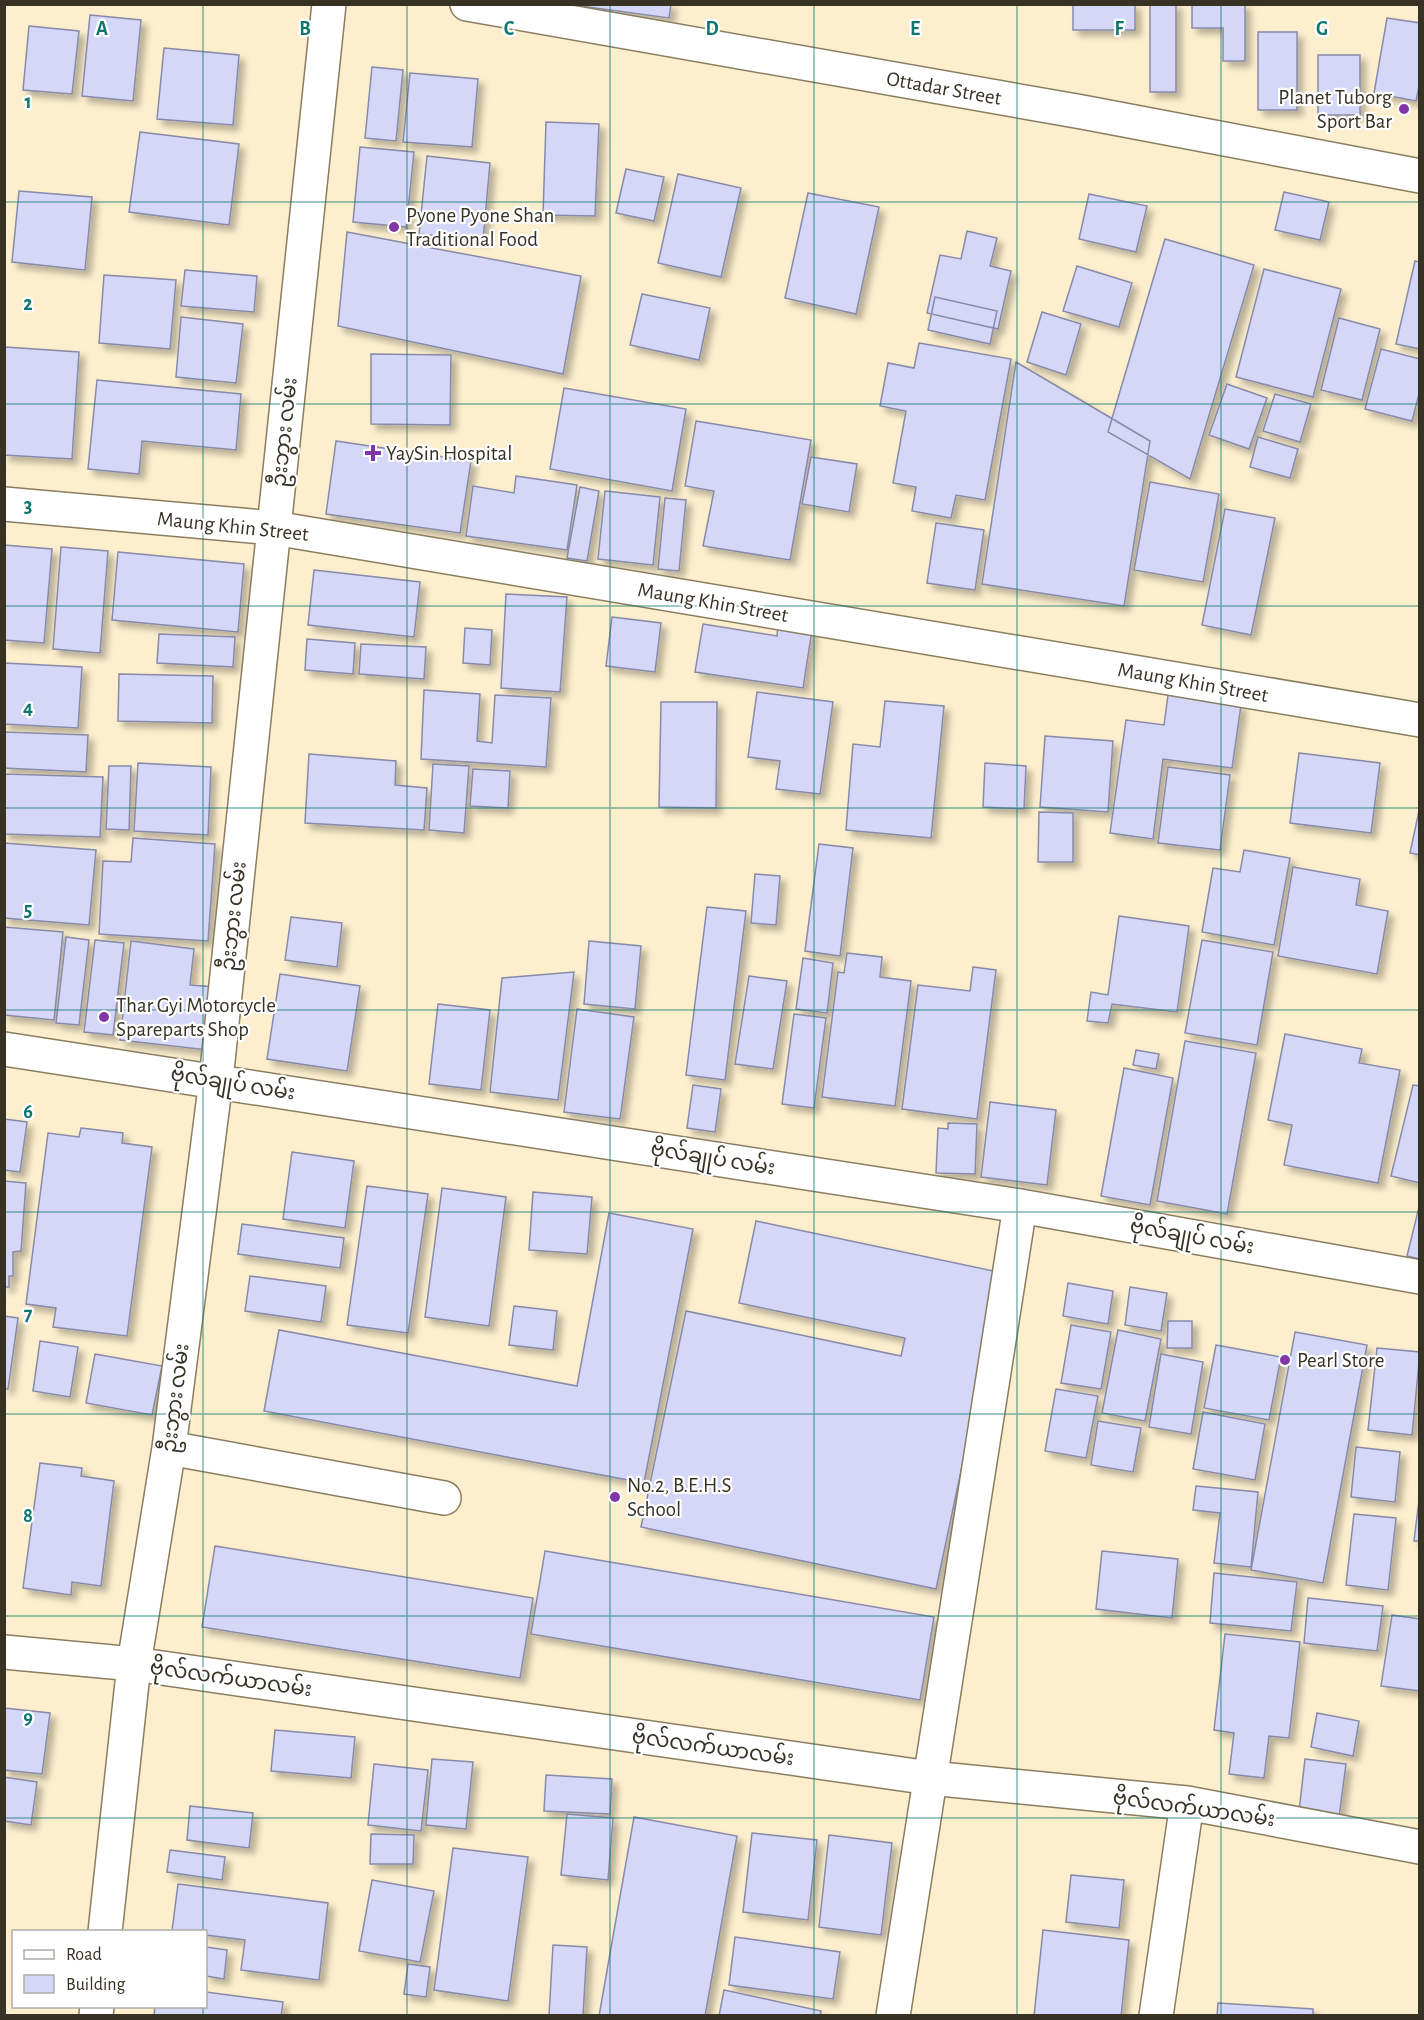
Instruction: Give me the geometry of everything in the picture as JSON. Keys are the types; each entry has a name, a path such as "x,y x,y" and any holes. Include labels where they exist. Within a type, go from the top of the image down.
{"street":[{"name":"ဦးဘွား လမ်း","path":"105,1930 135,1664 170,1448 216,1080 329,4"},
{"name":"Ottadar Street","path":"467,4 1082,112 1419,176"},
{"name":"Maung Khin Street","path":"4,504 274,528 1419,720"},
{"name":"ဗိုလ်ချုပ် လမ်း","path":"4,1049 1020,1206 1419,1277"},
{"path":"892,2016 1020,1206"},
{"path":"170,1448 444,1498"},
{"name":"ဗိုလ်လက်ယာလမ်း","path":"4,1652 135,1664 930,1778 1187,1803 1419,1847"},
{"path":"1156,2016 1187,1803"}],"building":[{"path":"566,4 671,4 669,18"},
{"path":"1073,4 1135,4 1135,30 1073,30"},
{"path":"1150,4 1176,4 1176,92 1150,92"},
{"path":"1192,4 1245,4 1245,61 1223,61 1223,28 1192,28"},
{"path":"90,15 141,20 133,101 82,96"},
{"path":"1387,18 1420,23 1420,82 1416,101 1374,93"},
{"path":"29,26 79,31 72,94 23,90"},
{"path":"1258,32 1297,32 1297,110 1258,110"},
{"path":"164,48 239,55 233,125 157,119"},
{"path":"1318,55 1360,55 1360,115 1318,115"},
{"path":"372,67 403,70 396,141 365,138"},
{"path":"410,73 478,79 472,147 403,142"},
{"path":"546,122 599,124 595,216 543,215"},
{"path":"140,132 239,144 229,225 129,212"},
{"path":"360,147 414,152 406,229 406,227 353,222"},
{"path":"427,156 490,163 483,240 419,234"},
{"path":"626,169 664,177 654,221 616,213"},
{"path":"678,174 741,188 721,277 658,263"},
{"path":"19,191 92,197 85,270 12,262"},
{"path":"1284,192 1329,202 1320,240 1275,230"},
{"path":"808,193 879,207 856,314 785,298"},
{"path":"1089,194 1147,206 1136,252 1079,239"},
{"path":"967,231 997,238 990,266 1011,271 998,329 927,313 940,255 961,259"},
{"path":"347,232 581,276 563,374 338,326"},
{"path":"1165,239 1254,265 1190,479 1108,432"},
{"path":"1415,261 1420,262 1420,349 1396,344"},
{"path":"1077,266 1132,283 1119,327 1063,311"},
{"path":"1264,269 1341,289 1313,397 1236,377"},
{"path":"185,270 257,276 254,312 181,306"},
{"path":"104,275 176,280 170,349 99,343"},
{"path":"642,294 710,308 699,360 630,345"},
{"path":"935,297 997,311 990,344 928,330"},
{"path":"1042,312 1081,324 1066,375 1027,362"},
{"path":"181,317 243,324 236,383 176,377"},
{"path":"1339,318 1380,329 1362,400 1321,390"},
{"path":"919,343 1011,359 985,500 956,495 951,518 912,511 916,487 893,483 906,411 880,406 888,363 914,368"},
{"path":"5,347 79,352 72,459 4,455"},
{"path":"1381,349 1420,359 1420,390 1412,421 1365,409"},
{"path":"371,354 451,355 450,425 371,424"},
{"path":"1016,362 1150,441 1124,606 982,584"},
{"path":"97,380 241,394 236,450 142,441 139,474 88,469"},
{"path":"1227,384 1267,398 1249,449 1209,435"},
{"path":"564,388 686,409 672,491 550,469"},
{"path":"1275,394 1311,404 1300,442 1263,431"},
{"path":"696,421 811,440 790,560 703,546 714,491 685,486"},
{"path":"1258,437 1298,449 1290,478 1250,467"},
{"path":"336,441 471,461 460,533 326,514"},
{"path":"811,457 857,464 849,512 802,504"},
{"path":"516,476 577,485 567,550 466,536 473,486 514,493"},
{"path":"1150,482 1219,494 1203,582 1134,570"},
{"path":"580,487 599,491 587,561 567,558"},
{"path":"605,491 660,497 653,565 598,559"},
{"path":"665,498 686,500 679,571 658,569"},
{"path":"1225,509 1275,518 1251,635 1202,625"},
{"path":"936,523 984,530 975,590 927,583"},
{"path":"4,545 52,549 44,643 4,640"},
{"path":"61,547 108,551 100,653 53,649"},
{"path":"118,552 244,564 238,632 112,620"},
{"path":"314,570 420,582 414,637 308,625"},
{"path":"506,594 567,597 560,692 501,688"},
{"path":"612,617 661,623 655,672 606,666"},
{"path":"703,624 777,636 778,624 812,630 803,688 695,672"},
{"path":"465,628 492,630 490,665 463,663"},
{"path":"159,634 235,637 233,667 157,663"},
{"path":"307,639 355,643 353,674 305,670"},
{"path":"361,644 426,647 424,679 359,674"},
{"path":"4,663 82,667 78,728 4,724"},
{"path":"119,674 213,676 212,723 118,721"},
{"path":"424,690 480,694 477,741 492,743 495,695 551,698 546,767 421,759"},
{"path":"757,692 833,702 820,794 776,789 780,761 748,757"},
{"path":"1168,695 1241,705 1232,768 1163,759 1153,839 1110,833 1126,720 1164,725"},
{"path":"885,701 944,706 931,838 846,830 853,744 880,747"},
{"path":"661,702 717,702 716,808 659,807"},
{"path":"4,732 88,735 86,772 4,768"},
{"path":"1045,736 1113,741 1108,812 1040,807"},
{"path":"1299,753 1380,763 1371,833 1290,823"},
{"path":"309,754 396,761 395,785 427,788 424,830 305,823"},
{"path":"138,763 211,767 208,835 134,831"},
{"path":"985,763 1026,766 1024,809 983,807"},
{"path":"433,764 469,766 464,833 429,830"},
{"path":"109,766 131,766 129,830 106,829"},
{"path":"1168,767 1230,775 1220,850 1158,843"},
{"path":"473,769 510,771 508,808 470,806"},
{"path":"4,774 103,777 100,837 4,834"},
{"path":"1420,806 1420,855 1410,853"},
{"path":"1039,812 1073,813 1073,862 1038,862"},
{"path":"133,838 215,844 208,941 99,934 103,861 131,862"},
{"path":"4,843 96,850 89,925 4,918"},
{"path":"819,844 853,848 840,956 805,951"},
{"path":"1244,850 1290,858 1274,945 1202,932 1213,868 1240,872"},
{"path":"1293,867 1360,879 1356,905 1388,911 1377,974 1278,956"},
{"path":"755,874 780,876 776,925 751,923"},
{"path":"707,907 746,911 725,1080 686,1075"},
{"path":"1119,916 1189,926 1177,1012 1112,1004 1108,1023 1087,1021 1091,992 1108,995"},
{"path":"291,917 342,923 337,967 285,960"},
{"path":"4,927 63,932 54,1020 4,1015"},
{"path":"66,937 89,940 79,1025 56,1023"},
{"path":"95,940 124,943 113,1035 84,1032"},
{"path":"1202,940 1273,952 1257,1045 1185,1033"},
{"path":"131,941 194,949 190,985 215,987 208,1050 120,1040"},
{"path":"589,941 641,946 635,1009 584,1004"},
{"path":"847,953 882,957 880,977 911,981 895,1106 822,1097 838,972 844,973"},
{"path":"803,958 833,963 827,1013 796,1009"},
{"path":"973,967 996,970 977,1119 902,1109 918,985 970,991"},
{"path":"574,972 558,1100 490,1092 502,978"},
{"path":"280,974 360,986 347,1071 267,1059"},
{"path":"749,976 787,981 773,1069 735,1064"},
{"path":"438,1004 490,1010 481,1090 429,1084"},
{"path":"577,1009 634,1017 620,1119 564,1112"},
{"path":"794,1014 826,1018 814,1108 782,1104"},
{"path":"1285,1034 1362,1049 1359,1063 1400,1070 1378,1183 1284,1165 1292,1125 1268,1120"},
{"path":"1185,1041 1256,1053 1227,1214 1157,1201"},
{"path":"1136,1050 1159,1054 1156,1069 1133,1065"},
{"path":"1124,1068 1173,1078 1150,1205 1101,1196"},
{"path":"693,1085 721,1089 715,1132 687,1128"},
{"path":"1413,1085 1420,1086 1420,1183 1391,1176"},
{"path":"990,1102 1056,1110 1047,1185 981,1177"},
{"path":"4,1119 27,1122 20,1172 4,1170"},
{"path":"948,1123 977,1124 975,1174 936,1173 938,1128 948,1129"},
{"path":"81,1128 123,1133 122,1143 152,1147 127,1336 53,1327 56,1308 26,1304 48,1133 79,1137"},
{"path":"292,1152 354,1161 345,1228 283,1219"},
{"path":"4,1181 26,1183 21,1251 13,1252 13,1276 9,1276 9,1287 4,1287"},
{"path":"367,1186 428,1194 408,1333 347,1325"},
{"path":"442,1188 506,1197 489,1326 425,1317"},
{"path":"533,1192 592,1197 587,1254 529,1250"},
{"path":"1420,1203 1420,1259 1407,1256"},
{"path":"609,1213 693,1229 644,1483 264,1411 279,1330 577,1386"},
{"path":"756,1221 1003,1273 936,1589 641,1527 686,1311 901,1356 905,1338 739,1303"},
{"path":"242,1224 344,1238 340,1268 238,1254"},
{"path":"250,1276 326,1286 321,1322 245,1311"},
{"path":"1068,1283 1113,1291 1108,1324 1063,1316"},
{"path":"1130,1287 1167,1293 1161,1331 1125,1325"},
{"path":"514,1306 557,1311 553,1350 509,1345"},
{"path":"4,1316 18,1318 8,1389 4,1389"},
{"path":"1168,1321 1192,1321 1192,1348 1167,1348"},
{"path":"1071,1325 1111,1332 1101,1389 1061,1383"},
{"path":"1118,1330 1161,1339 1145,1421 1102,1413"},
{"path":"1295,1332 1367,1345 1323,1583 1251,1570"},
{"path":"40,1341 78,1347 70,1397 33,1391"},
{"path":"1216,1345 1281,1357 1269,1420 1204,1408"},
{"path":"1377,1348 1420,1352 1412,1435 1368,1430"},
{"path":"95,1354 162,1366 152,1415 86,1403"},
{"path":"1161,1354 1203,1362 1191,1434 1149,1427"},
{"path":"1056,1389 1098,1396 1086,1458 1045,1451"},
{"path":"1203,1412 1265,1424 1255,1480 1193,1469"},
{"path":"1098,1421 1141,1428 1133,1472 1091,1465"},
{"path":"1356,1447 1400,1452 1395,1502 1351,1497"},
{"path":"40,1463 82,1468 81,1476 114,1481 101,1586 72,1582 71,1595 23,1588"},
{"path":"1196,1486 1258,1492 1251,1567 1214,1563 1220,1513 1193,1510"},
{"path":"1420,1492 1420,1541 1414,1541"},
{"path":"1354,1514 1396,1518 1388,1590 1346,1585"},
{"path":"215,1546 533,1598 520,1678 202,1627"},
{"path":"545,1551 934,1617 920,1700 531,1634"},
{"path":"1102,1551 1178,1559 1172,1618 1096,1609"},
{"path":"1214,1573 1297,1582 1291,1631 1210,1623"},
{"path":"1308,1598 1383,1606 1377,1651 1304,1643"},
{"path":"1392,1615 1420,1619 1420,1691 1381,1686"},
{"path":"1225,1634 1300,1642 1289,1738 1269,1736 1264,1778 1229,1774 1234,1733 1214,1730"},
{"path":"4,1708 50,1713 42,1774 4,1770"},
{"path":"1317,1713 1359,1721 1353,1756 1311,1747"},
{"path":"275,1730 355,1737 351,1778 271,1771"},
{"path":"432,1759 473,1762 466,1829 426,1825"},
{"path":"1305,1759 1346,1764 1339,1817 1299,1811"},
{"path":"374,1764 428,1770 421,1831 368,1825"},
{"path":"546,1775 612,1779 610,1814 544,1811"},
{"path":"4,1777 37,1782 31,1825 4,1821"},
{"path":"190,1806 253,1813 249,1848 187,1840"},
{"path":"567,1814 613,1818 608,1880 561,1875"},
{"path":"634,1817 737,1836 705,2016 599,2016"},
{"path":"752,1833 817,1840 808,1920 743,1912"},
{"path":"371,1834 414,1835 413,1864 370,1864"},
{"path":"829,1835 892,1843 881,1935 819,1927"},
{"path":"453,1848 528,1857 508,2001 434,1990"},
{"path":"170,1850 225,1857 222,1880 167,1872"},
{"path":"1071,1875 1124,1880 1119,1928 1066,1922"},
{"path":"372,1880 434,1891 420,1962 359,1951"},
{"path":"178,1884 328,1903 319,1980 241,1970 245,1940 207,1935 207,1930 172,1930"},
{"path":"1043,1930 1129,1940 1121,2016 1034,2016"},
{"path":"735,1937 840,1952 833,1999 729,1985"},
{"path":"553,1945 587,1947 583,2016 549,2016"},
{"path":"207,1947 227,1950 224,1979 207,1976"},
{"path":"408,1964 430,1967 426,1997 404,1994"},
{"path":"724,1990 821,2011 820,2016 719,2016"},
{"path":"207,1992 283,2002 281,2016 154,2016 155,2008 207,2008"},
{"path":"1218,2003 1313,2009 1313,2016 1217,2016"}],"place":[{"name":"Planet Tuborg Sport Bar","path":"1404,109"},
{"name":"Pyone Pyone Shan Traditional Food","path":"394,227"},
{"name":"YaySin Hospital","path":"373,453"},
{"name":"Thar Gyi Motorcycle Spareparts Shop","path":"104,1017"},
{"name":"Pearl Store","path":"1285,1360"},
{"name":"No.2, B.E.H.S School","path":"615,1497"}]}
